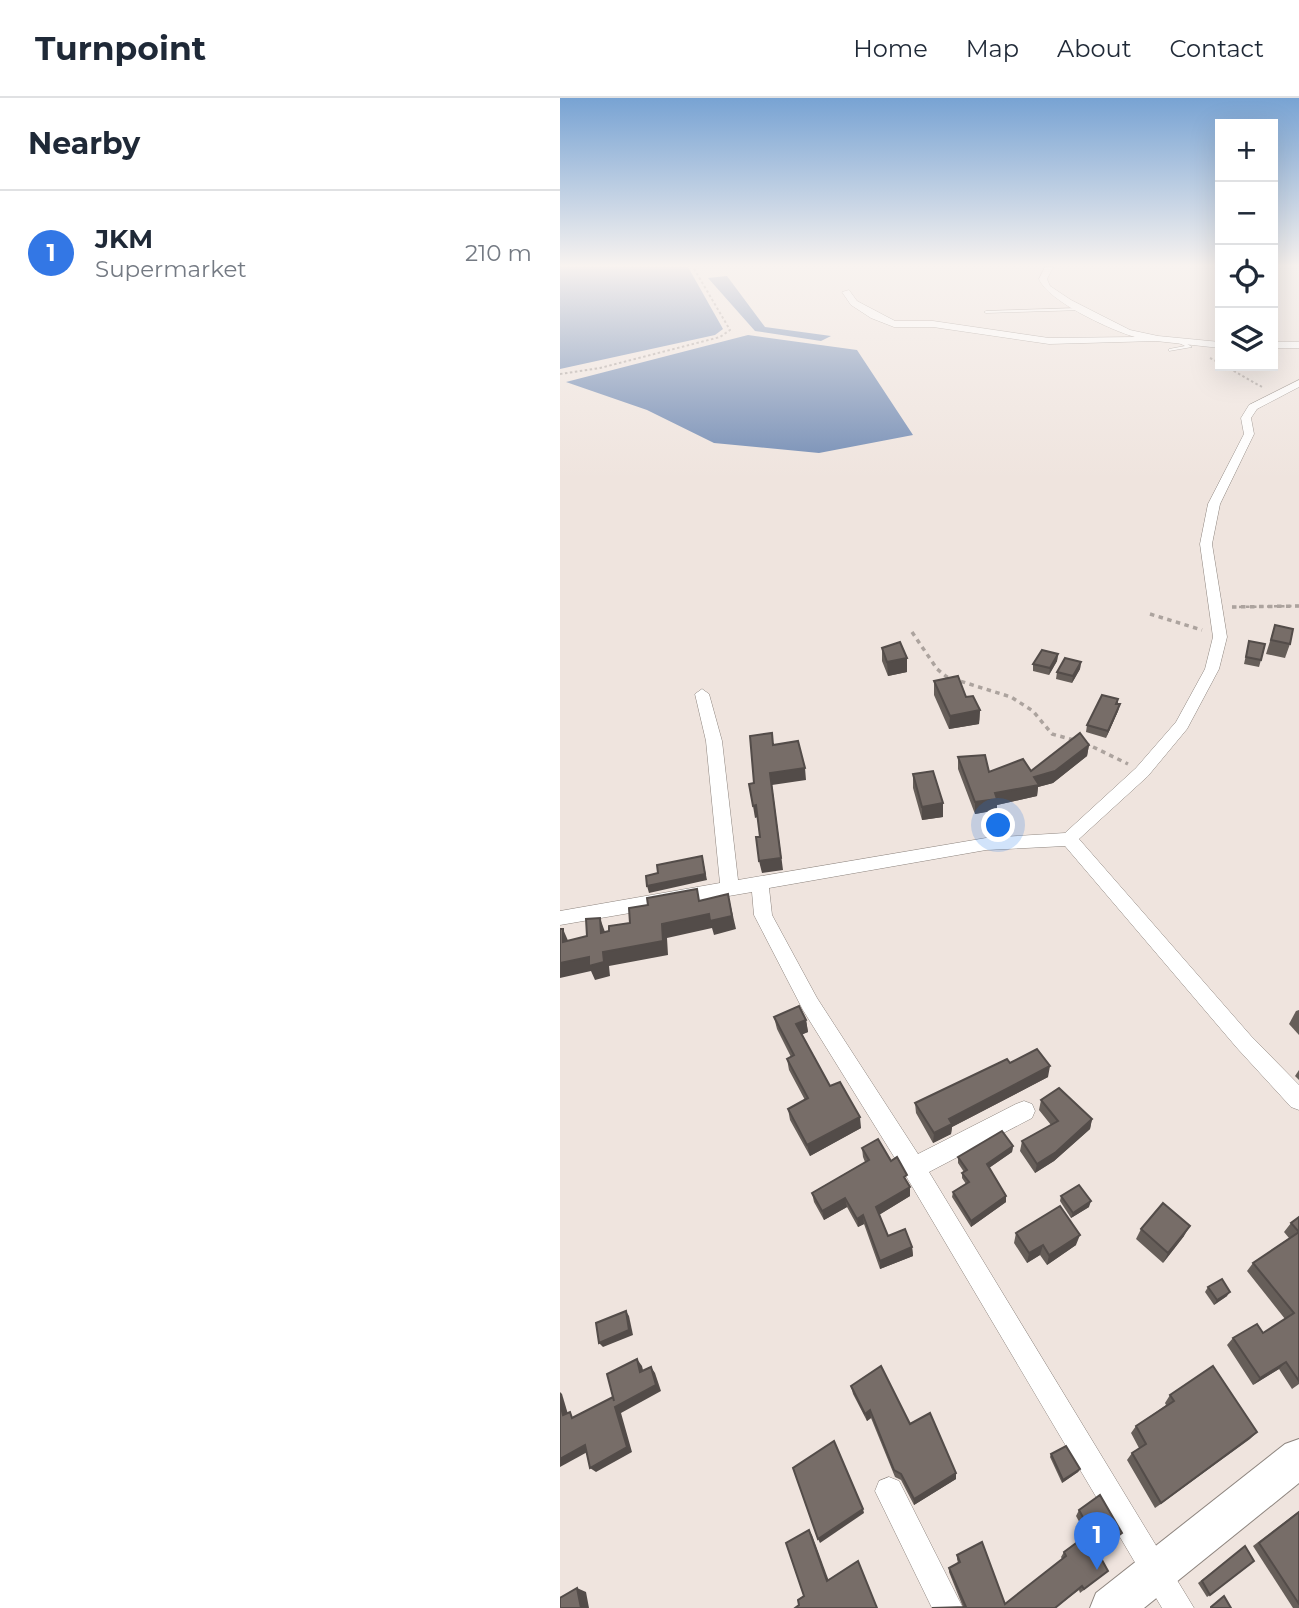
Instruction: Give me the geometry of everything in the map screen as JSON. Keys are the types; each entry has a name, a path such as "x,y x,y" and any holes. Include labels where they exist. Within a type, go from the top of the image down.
{"main road":[{"path":"1111,1608 1299,1458"}],"street":[{"path":"1024,337 1048,341 1154,339 1215,345"},
{"path":"1148,337 1154,339"},
{"path":"1278,345 1299,345"},
{"path":"560,918 986,844 1069,839 1142,772 1182,725 1212,669 1220,636 1206,544 1214,504 1249,435 1246,418 1253,407 1299,383"},
{"path":"702,694 714,741 730,889"},
{"path":"1069,839 1244,1042 1299,1100"},
{"path":"760,884 763,915 810,1004 914,1168 1179,1608"},
{"path":"914,1168 1024,1111"},
{"path":"889,1491 948,1608"}],"lane":[{"path":"1171,350 1190,347 1178,341"}],"path":[{"path":"560,374 600,368 718,337"},
{"path":"1234,371 1269,391 1273,398"},
{"path":"1216,607 1299,606"},
{"path":"1150,614 1220,636"},
{"path":"912,632 937,669 947,677 1011,697 1034,711 1052,734 1090,744 1142,772"}],"water":[{"path":"560,337 704,337 560,369"},
{"path":"738,337 766,337 857,350 913,435 819,453 714,443 647,410 566,382"},
{"path":"798,337 828,337 821,341"}],"building":[{"path":"1275,625 1293,629 1290,644 1271,640"},
{"path":"1249,641 1265,644 1261,660 1246,657"},
{"path":"900,642 907,658 887,662 882,648"},
{"path":"1042,650 1058,654 1050,668 1033,664"},
{"path":"1065,658 1081,662 1073,676 1057,672"},
{"path":"958,676 966,697 973,696 980,710 950,716 934,681"},
{"path":"1102,695 1118,699 1116,704 1120,704 1108,731 1087,725"},
{"path":"772,733 773,745 798,741 805,768 770,773 781,858 759,861 756,837 760,837 756,805 753,806 749,784 754,783 750,736"},
{"path":"1080,733 1089,745 1055,771 1034,777 1039,785 995,793 997,799 975,802 958,757 985,755 989,772 1023,759 1031,771"},
{"path":"933,771 943,803 922,807 913,774"},
{"path":"702,856 705,874 647,886 646,876 658,873 657,865"},
{"path":"697,889 699,901 728,894 732,916 710,921 709,914 662,924 663,941 603,952 604,962 589,966 589,957 560,963 560,929 563,929 563,942 587,936 586,919 600,918 601,933 609,931 609,926 630,923 629,908 648,905 647,898"},
{"path":"799,1006 806,1020 796,1024 830,1086 840,1082 860,1117 807,1145 788,1109 808,1098 787,1059 794,1055 774,1017"},
{"path":"1037,1049 1050,1066 949,1119 952,1124 934,1133 915,1103 1007,1059 1010,1063"},
{"path":"1059,1088 1092,1119 1056,1152 1037,1164 1022,1141 1058,1121 1041,1100"},
{"path":"1002,1131 1013,1146 987,1164 1006,1196 971,1221 953,1192 969,1182 962,1173 967,1170 958,1157"},
{"path":"878,1139 891,1161 897,1157 910,1187 876,1207 888,1236 905,1229 912,1247 880,1261 863,1215 857,1219 845,1198 822,1211 812,1193 869,1160 862,1148"},
{"path":"1079,1185 1091,1201 1073,1213 1061,1196"},
{"path":"1163,1203 1190,1226 1168,1253 1141,1229"},
{"path":"1060,1206 1080,1235 1049,1255 1043,1245 1029,1253 1016,1233"},
{"path":"1299,1217 1299,1232 1291,1223"},
{"path":"1299,1232 1299,1381 1286,1362 1260,1378 1233,1338 1257,1324 1263,1333 1294,1313 1253,1263"},
{"path":"1222,1279 1230,1292 1217,1300 1208,1287"},
{"path":"626,1311 629,1330 599,1343 596,1323"},
{"path":"637,1359 640,1372 651,1367 656,1385 615,1407 627,1447 590,1468 585,1445 560,1459 560,1403 563,1415 570,1412 572,1418 613,1397 607,1374"},
{"path":"881,1366 910,1424 930,1413 956,1473 914,1499 901,1474 894,1470 870,1410 865,1414 851,1386"},
{"path":"1213,1366 1257,1432 1161,1503 1132,1453 1146,1444 1136,1426 1174,1401 1170,1395"},
{"path":"834,1441 863,1509 818,1539 793,1468"},
{"path":"1066,1446 1080,1469 1063,1480 1051,1454"},
{"path":"1100,1495 1122,1533 1097,1551 1108,1571 1084,1589 1082,1586 1055,1608 932,1608 966,1607 949,1568 960,1562 957,1555 982,1542 1005,1604 1066,1556 1064,1552 1091,1532 1079,1510"},
{"path":"1299,1512 1299,1604 1259,1543"},
{"path":"809,1530 827,1581 858,1561 877,1608 795,1608 799,1605 798,1600 804,1596 786,1543"},
{"path":"1245,1546 1254,1561 1210,1595 1202,1581"},
{"path":"577,1588 581,1608 560,1608 560,1598"},
{"path":"1224,1596 1231,1608 1211,1608 1211,1607"}],"place":[{"name":"JKM","path":"1097,1570"}]}
